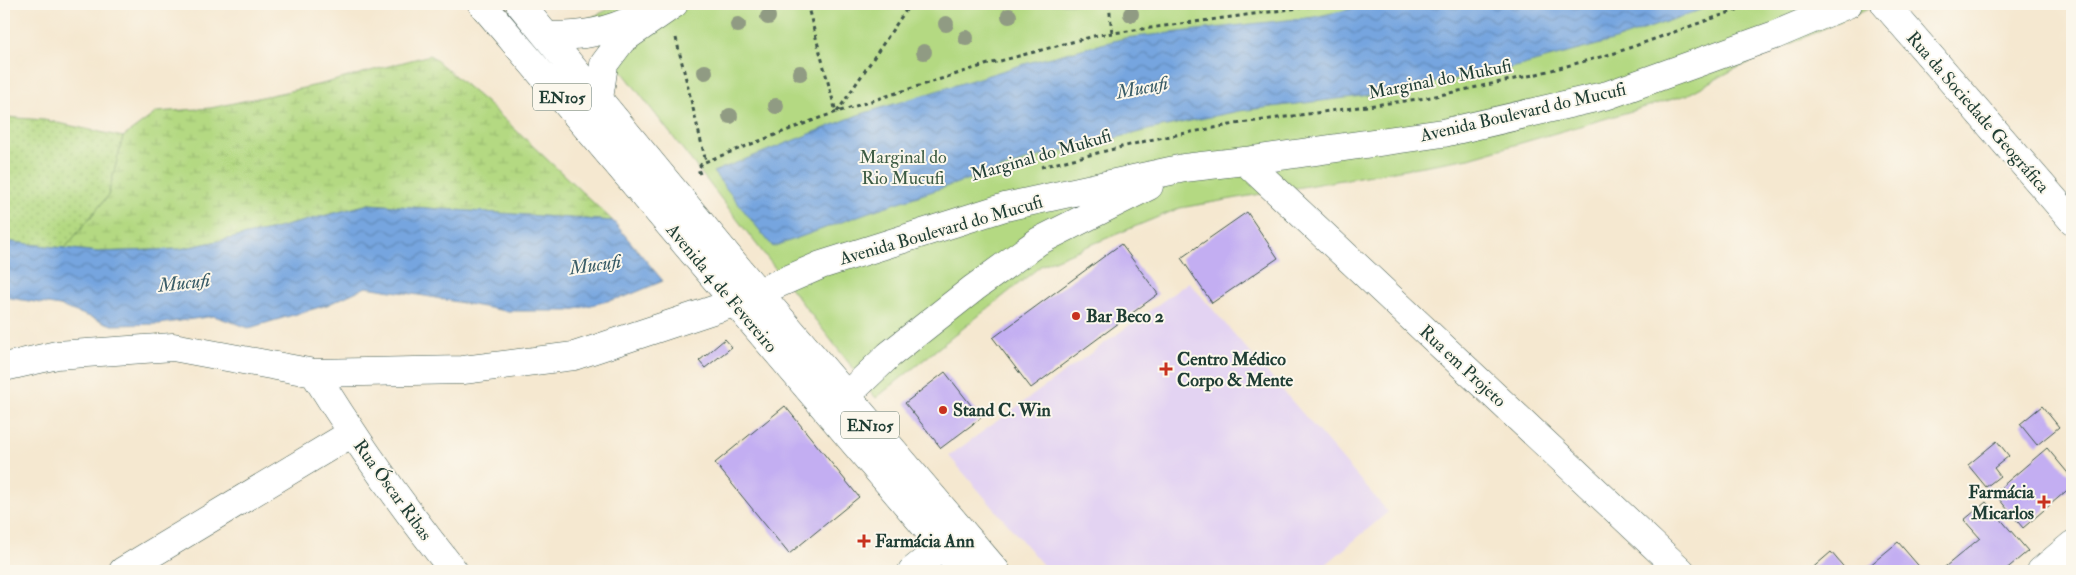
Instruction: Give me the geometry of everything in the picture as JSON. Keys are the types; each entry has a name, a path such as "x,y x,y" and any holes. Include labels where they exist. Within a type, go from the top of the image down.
{"street":[{"name":"Avenida 4 de Fevereiro","path":"482,4 652,184 740,291 963,571"},
{"name":"Avenida 4 de Fevereiro","path":"520,4 599,99 652,184"},
{"path":"548,36 580,36 617,27 667,4"},
{"path":"599,99 604,64 622,40 674,4"},
{"name":"Avenida Boulevard do Mucufi","path":"4,367 57,355 173,348 314,373 462,370 574,356 740,291 1005,207 1184,168 1443,133 1608,95 1775,35 1848,4"},
{"name":"Rua da Sociedade Geográfica","path":"1885,4 2072,220"},
{"name":"Rua em Projeto","path":"1245,161 1681,571"},
{"name":"Avenida Boulevard do Mucufi","path":"846,396 890,355 974,288 1039,241 1184,168"},
{"name":"Avenida 4 de Fevereiro","path":"740,291 846,396 996,571"},
{"name":"Rua Óscar Ribas","path":"314,373 352,433 451,570"},
{"path":"123,571 352,433"},
{"path":"2041,571 2072,545"},
{"path":"912,571 942,547"}],"path":[{"path":"806,4 836,112"},
{"path":"836,112 910,4"},
{"path":"1109,4 1112,34"},
{"path":"695,168 700,175 698,169 702,163 836,112 985,65 1098,35 1328,4"},
{"name":"Marginal do Mukufi","path":"1037,168 1154,138 1241,123 1426,98 1533,75 1615,53 1752,4"},
{"path":"669,41 676,37 706,162"}],"shaded area":[{"name":"Centro Médico Corpo & Mente","path":"1189,282 1388,512 1318,571 1048,571 949,456"}],"green space":[{"name":"Marginal do Rio Mucufi","path":"621,4 1877,4 1731,71 1687,95 1469,158 1180,208 1042,265 876,398 583,21"},
{"path":"430,55 488,104 613,221 369,204 270,230 180,249 98,252 65,248 108,196 123,137 157,112 211,108 322,84"},
{"path":"4,117 44,120 123,137 108,196 65,248 4,241"}],"water":[{"name":"Mucufi","path":"1374,4 1717,4 1612,41 1508,69 1362,96 1239,111 1152,129 1034,158 869,212 773,247 713,172 858,115 1031,62 1125,38 1314,17"},
{"name":"Mucufi","path":"369,204 613,221 663,281 627,296 568,311 505,311 366,287 327,305 249,328 214,316 159,324 112,325 60,306 4,297 4,241 98,252 180,249 270,230"}],"building":[{"path":"1247,212 1278,258 1212,303 1181,258"},
{"name":"Bar Beco 2","path":"1121,244 1158,294 1031,388 993,338"},
{"path":"725,339 732,347 705,368 699,361"},
{"name":"Stand C. Win","path":"945,372 981,418 941,448 905,403"},
{"path":"785,406 859,497 789,554 715,463"},
{"path":"2042,406 2059,427 2037,445 2020,424"},
{"path":"1997,441 2009,456 1994,468 2000,476 1986,487 1968,465"},
{"path":"2047,448 2072,478 2072,486 2023,528 1994,493"},
{"path":"1986,502 2028,551 2004,571 1940,571 1980,538 1964,520"},
{"path":"1898,542 1923,571 1863,571"},
{"path":"1831,552 1847,571 1809,571"}],"place":[{"name":"Bar Beco 2","path":"1076,316"},
{"name":"Centro Médico Corpo & Mente","path":"1166,369"},
{"name":"Stand C. Win","path":"943,410"},
{"name":"Farmácia Micarlos","path":"2044,502"},
{"name":"Farmácia Ann","path":"864,541"}]}
